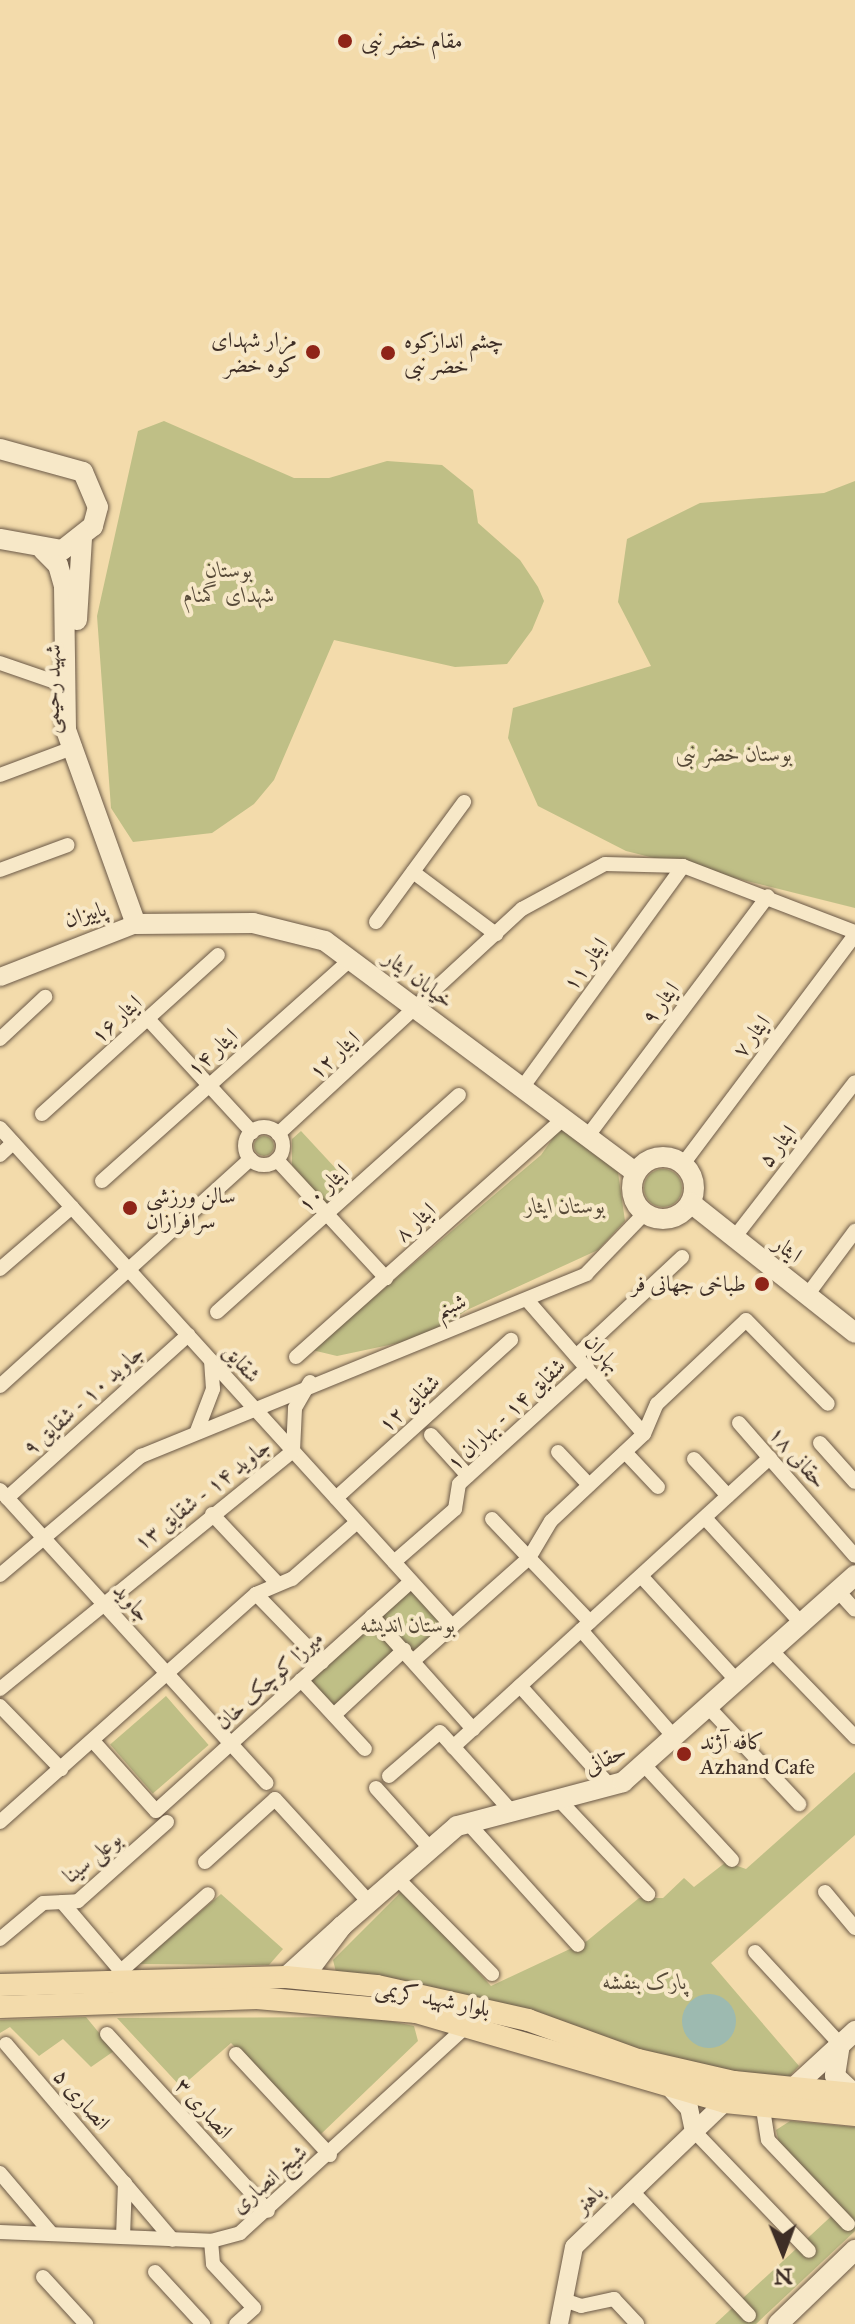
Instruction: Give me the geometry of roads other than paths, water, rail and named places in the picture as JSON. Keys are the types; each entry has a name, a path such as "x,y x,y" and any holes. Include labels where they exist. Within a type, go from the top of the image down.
{"main road":[{"path":"0,449 83,472 94,484 98,507 82,539 43,550 0,539"},
{"name":"شهید رحیمی","path":"82,539 75,747 136,924"},
{"path":"43,550 58,565 64,586 66,730 75,747"},
{"name":"خیابان ایثار","path":"136,924 253,923 298,931 352,958 635,1172"},
{"path":"657,1157 683,1164 695,1186 691,1203 665,1219 645,1213 633,1199 635,1172 657,1157"},
{"name":"ایثار","path":"691,1203 855,1333"},
{"name":"حقانی","path":"292,1989 342,1926 428,1846 468,1823 611,1787 645,1766 855,1575"},
{"name":"بلوار شهید کریمی","path":"0,1985 121,1977 473,2005 638,2060 792,2089 855,2094"},
{"name":"بلوار شهید کریمی","path":"0,2007 292,1989 468,2025 672,2090 725,2102 763,2109 855,2115"},
{"path":"792,2089 848,2038"},
{"path":"848,2038 835,2076 855,2094"},
{"path":"780,2323 853,2258"}],"street":[{"path":"0,663 64,685"},
{"path":"0,775 75,747"},
{"path":"376,922 464,802"},
{"path":"0,870 68,845"},
{"name":"ایثار ۱۲","path":"278,1134 419,1009 496,934 577,874 628,861 683,866 768,896 855,934"},
{"name":"ایثار ۱۱","path":"522,1088 683,866"},
{"path":"413,872 496,934"},
{"name":"ایثار ۹","path":"587,1137 768,896"},
{"name":"پاییزان","path":"0,968 136,924"},
{"name":"پاییزان","path":"0,977 136,924"},
{"name":"ایثار ۷","path":"683,1164 855,934"},
{"name":"ایثار ۱۶","path":"42,1114 218,955"},
{"name":"ایثار ۱۴","path":"102,1181 352,958"},
{"path":"0,1039 45,997"},
{"path":"148,1019 252,1132 278,1134 277,1160"},
{"name":"ایثار ۵","path":"734,1238 855,1082"},
{"name":"ایثار ۱۰","path":"217,1312 459,1095"},
{"name":"ایثار ۸","path":"296,1357 563,1119"},
{"name":"شقایق","path":"0,1128 452,1626"},
{"path":"250,1159 245,1145 252,1132"},
{"path":"0,1155 13,1143"},
{"path":"0,1386 250,1159 277,1160 386,1278"},
{"path":"0,1269 72,1207"},
{"name":"شبنم","path":"0,1575 42,1536 141,1456 252,1405 528,1301 599,1265 645,1213"},
{"path":"808,1294 855,1231"},
{"path":"576,1356 682,1257"},
{"name":"بهاران","path":"528,1301 644,1434"},
{"path":"334,1715 408,1656 452,1626 529,1558 551,1521 644,1434 657,1404 746,1320 828,1404"},
{"name":"جاوید ۱۰ - شقایق ۹","path":"4,1494 188,1335"},
{"name":"شقایق ۱۲","path":"336,1498 511,1340"},
{"path":"197,1431 213,1389 211,1360"},
{"name":"شقایق ۱۴ - بهاران ۱","path":"394,1562 455,1509 468,1476 587,1368"},
{"path":"293,1451 295,1408 310,1382"},
{"name":"حقانی ۱۸","path":"739,1423 855,1556"},
{"path":"431,1435 468,1476"},
{"path":"820,1443 855,1482"},
{"name":"جاوید ۱۴ - شقایق ۱۳","path":"0,1689 102,1602 293,1451"},
{"path":"558,1452 589,1485"},
{"path":"625,1452 658,1487"},
{"path":"453,1747 770,1458"},
{"path":"694,1459 728,1496"},
{"name":"جاوید","path":"4,1494 267,1783"},
{"path":"212,1514 277,1583"},
{"path":"705,1518 802,1624"},
{"path":"492,1519 586,1626 675,1738"},
{"path":"0,1822 256,1594 292,1579 357,1522"},
{"path":"641,1576 738,1682"},
{"name":"میرزا کوچک خان","path":"93,1741 156,1811 411,1581"},
{"path":"838,1591 855,1610"},
{"path":"256,1594 322,1662"},
{"path":"372,1616 473,1729"},
{"path":"772,1651 855,1737"},
{"path":"301,1680 365,1749"},
{"path":"520,1686 611,1787"},
{"path":"0,1706 61,1769"},
{"path":"709,1708 799,1804"},
{"path":"389,1776 440,1732 512,1812"},
{"path":"645,1766 732,1860"},
{"path":"376,1788 428,1846"},
{"path":"205,1862 275,1799 368,1901"},
{"path":"561,1802 648,1894"},
{"name":"بوعلی سینا","path":"0,1939 43,1903 78,1901 167,1822"},
{"path":"468,1823 578,1945"},
{"path":"395,1876 492,1974"},
{"path":"825,1892 855,1928"},
{"path":"62,1902 121,1977 208,1894"},
{"path":"755,1952 848,2038"},
{"name":"شیخ انصاری","path":"0,2232 211,2241 240,2233 330,2155 468,2025"},
{"name":"انصاری ۳","path":"107,2034 268,2211"},
{"name":"انصاری ۵","path":"6,2044 173,2240"},
{"path":"236,2054 330,2155"},
{"path":"672,2090 689,2108 694,2131 809,2251"},
{"name":"باهنر","path":"559,2324 574,2247 725,2102"},
{"path":"763,2109 768,2140 848,2224"},
{"path":"0,2173 52,2234"},
{"path":"123,2237 125,2183"},
{"path":"631,2190 749,2315"},
{"path":"211,2241 213,2264 254,2308 236,2324"},
{"path":"155,2272 203,2324"},
{"path":"43,2277 86,2324"},
{"path":"564,2300 581,2306 614,2299 637,2324"}],"water":[{"path":"709,1994 728,2002 736,2021 728,2040 709,2048 690,2040 682,2021 690,2002"}],"place":[{"name":"مقام خضر نبی","path":"345,41"},
{"name":"مزار شهدای کوه خضر","path":"313,352"},
{"name":"چشم اندازکوه خضر نبی","path":"388,353"},
{"name":"سالن ورزشی سرافرازان","path":"130,1208"},
{"name":"طباخی جهانی فر","path":"762,1284"},
{"name":"کافه آژند Azhand Cafe","path":"684,1754"}],"park label":[{"name":"بوستان شهدای گمنام","path":"229,582"},
{"name":"بوستان خضر نبی","path":"734,754"},
{"name":"بوستان ایثار","path":"565,1206"},
{"name":"بوستان اندیشه","path":"408,1625"},
{"name":"پارک بنفشه","path":"645,1982"}]}
